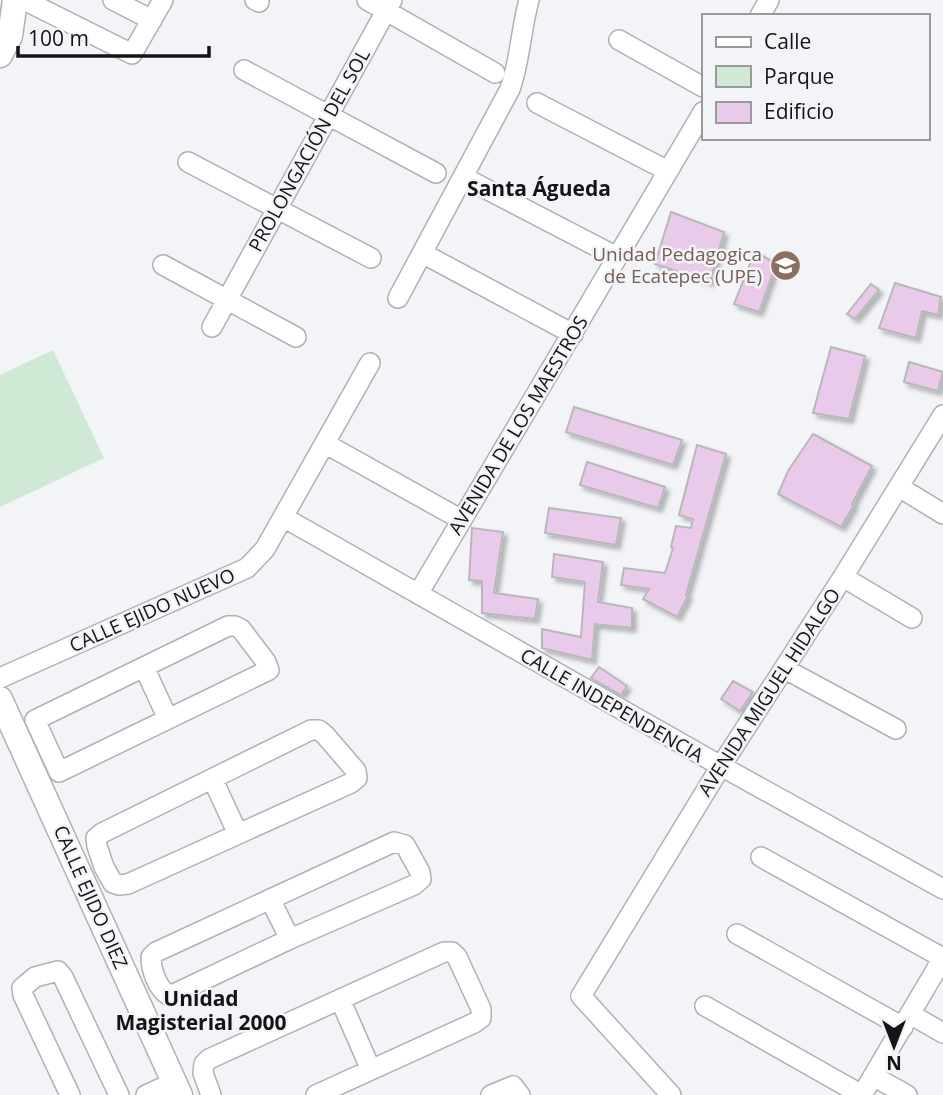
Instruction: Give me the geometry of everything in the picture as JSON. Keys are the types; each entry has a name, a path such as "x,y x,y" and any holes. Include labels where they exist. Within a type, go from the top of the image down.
{"main road":[{"path":"0,55 10,36 15,0"},
{"name":"CALLE EJIDO DIEZ","path":"0,699 37,753 93,871 134,993 177,1088"}],"street":[{"path":"24,0 132,54 163,0"},
{"path":"113,0 152,20"},
{"path":"367,0 389,5 495,74"},
{"path":"398,298 510,89 529,0"},
{"name":"PROLONGACIÓN DEL SOL","path":"212,327 389,5"},
{"path":"619,40 702,86"},
{"path":"244,70 436,173"},
{"path":"537,103 668,171"},
{"name":"AVENIDA DE LOS MAESTROS","path":"418,594 702,114"},
{"path":"188,162 371,258"},
{"path":"463,177 617,257"},
{"path":"422,253 573,334"},
{"path":"163,265 296,337"},
{"name":"CALLE EJIDO NUEVO","path":"0,678 247,568 265,549 370,363"},
{"name":"AVENIDA MIGUEL HIDALGO","path":"671,1095 581,996 721,766 843,578 943,415"},
{"path":"326,444 462,520"},
{"path":"898,487 943,514"},
{"name":"CALLE INDEPENDENCIA","path":"283,517 943,889"},
{"path":"843,578 912,618"},
{"path":"235,625 241,629 269,670 167,719 59,772 37,753 35,720 228,626 235,625"},
{"path":"144,667 167,719"},
{"path":"785,669 896,729"},
{"path":"311,730 326,734 356,771 356,778 351,783 128,884 119,886 93,871 96,838 213,780 311,730"},
{"path":"213,780 238,834"},
{"path":"394,842 405,845 421,879 414,886 290,939 168,995 163,992 151,965 151,957 156,952 394,842"},
{"path":"705,1006 862,1095 941,966 761,857"},
{"path":"270,899 290,939"},
{"path":"737,934 907,1021 943,1033"},
{"path":"211,1095 203,1073 204,1064 209,1059 444,951 452,952 457,957 481,1009 481,1018 316,1095"},
{"path":"70,1095 22,988 35,977 58,971 119,1095"},
{"path":"134,993 158,982"},
{"path":"340,999 371,1070"},
{"path":"873,1076 907,1095"},
{"path":"491,1095 513,1086 520,1095"},
{"path":"146,1095 177,1088"}],"green space":[{"path":"53,350 104,458 0,507 0,375"}],"building":[{"path":"671,212 724,232 710,282 655,264"},
{"path":"755,251 776,264 759,312 734,304"},
{"path":"895,283 941,297 938,315 922,311 916,338 879,328"},
{"path":"871,284 879,290 855,319 847,314"},
{"path":"831,347 865,356 849,419 813,413"},
{"path":"909,362 943,372 938,391 904,382"},
{"path":"574,407 682,440 673,465 566,432"},
{"path":"813,434 872,466 841,527 778,494 788,471"},
{"path":"697,445 726,454 686,595 688,596 677,617 643,599 649,589 621,585 624,568 665,573 676,526 691,528 693,519 679,515"},
{"path":"587,462 665,487 658,508 580,485"},
{"path":"549,508 621,518 616,545 545,533"},
{"path":"472,528 503,532 494,593 538,599 535,619 482,613 482,581 469,580"},
{"path":"554,554 603,562 598,602 632,608 632,628 595,624 592,660 542,648 542,629 581,637 585,582 552,577"},
{"path":"599,667 627,686 621,695 591,678"},
{"path":"733,681 753,692 740,711 721,699"}],"place":[{"name":"Unidad Pedagogica de Ecatepec (UPE)","path":"785,265"}],"district":[{"name":"Santa Águeda","path":"539,189"},
{"name":"Unidad Magisterial 2000","path":"201,1011"}]}
